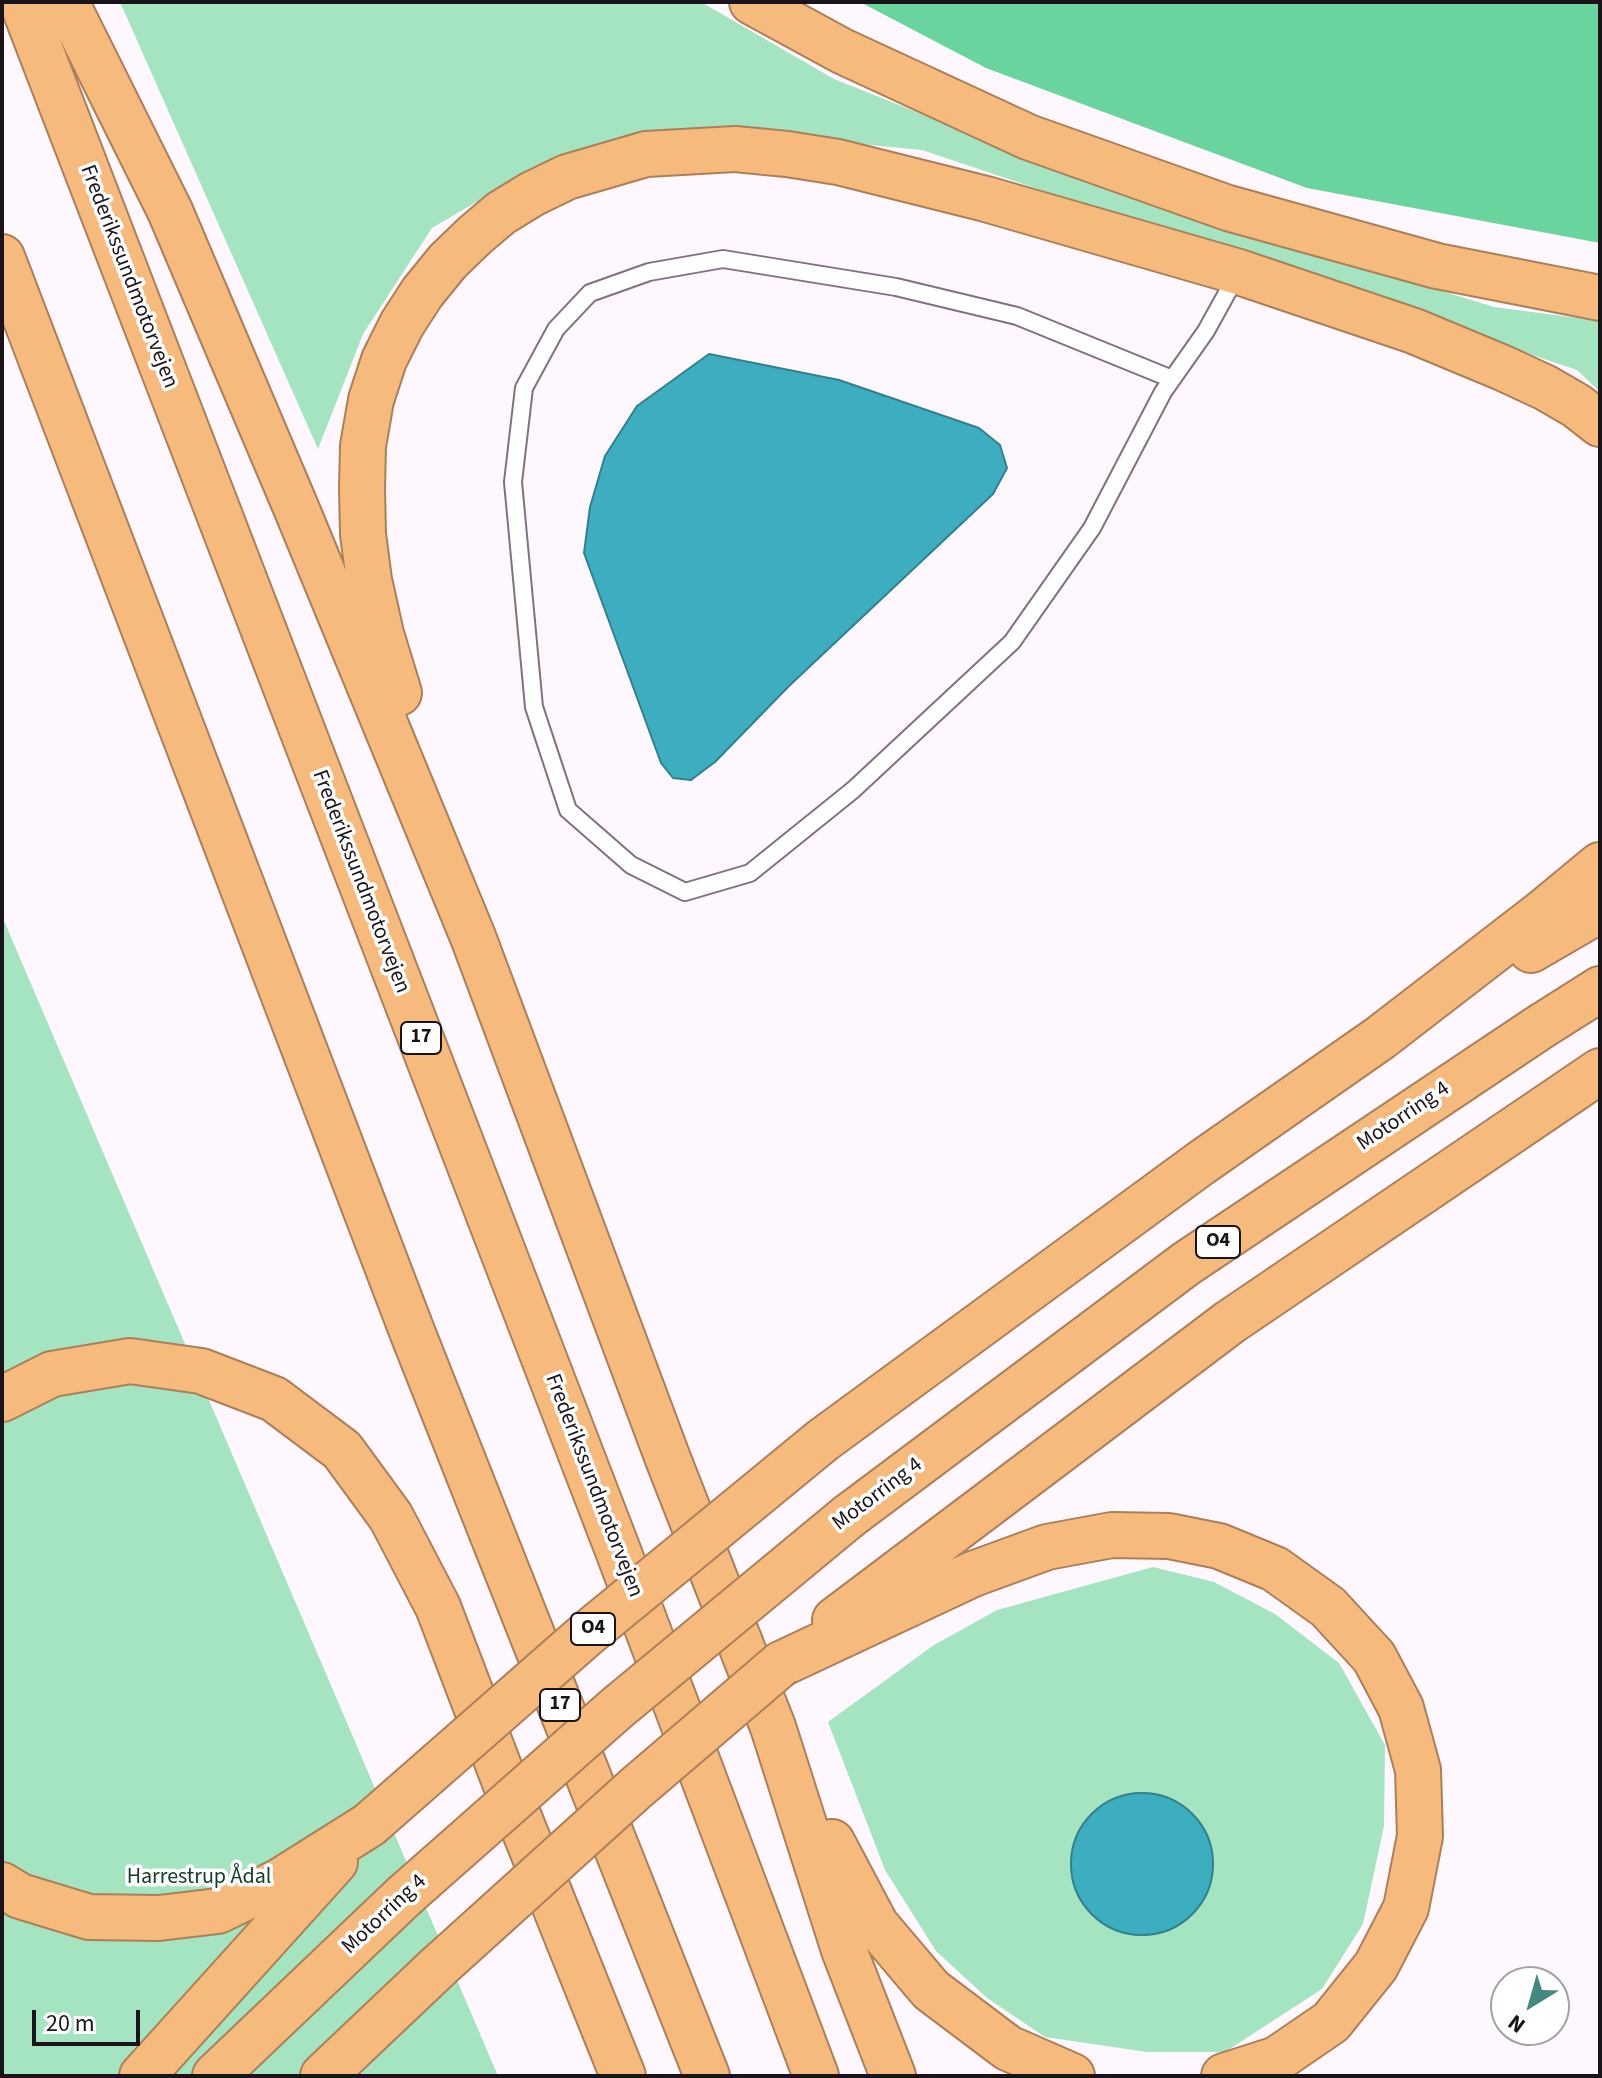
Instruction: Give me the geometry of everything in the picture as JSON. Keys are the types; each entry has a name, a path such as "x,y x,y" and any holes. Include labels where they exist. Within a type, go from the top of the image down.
{"highway":[{"name":"Frederikssundmotorvejen","path":"22,2 605,1518 816,2076"},
{"path":"66,2 170,211 473,937 668,1459 773,1727 844,1950 893,2076"},
{"path":"752,2 842,51 1028,137 1228,208 1437,266 1600,298"},
{"path":"473,937 381,634 363,534 363,446 371,400 384,360 422,293 475,235 512,207 567,177 646,154 735,149 838,162 986,199 1239,272 1414,331 1503,368 1567,400 1600,424"},
{"name":"17","path":"2,257 413,1334 707,2076"},
{"path":"1380,1038 1600,865"},
{"path":"1380,1038 1600,910"},
{"name":"Motorring 4","path":"215,2076 404,1896 617,1708 849,1516 1187,1263 1600,989"},
{"name":"O4","path":"369,1825 588,1633 823,1440 1201,1163 1380,1038"},
{"path":"323,2076 636,1788 781,1664 880,1603 1230,1322 1600,1071"},
{"path":"2,1399 52,1374 130,1361 201,1371 274,1399 342,1450 391,1517 438,1607 623,2076"},
{"path":"880,1603 1047,1547 1112,1535 1169,1536 1219,1546 1275,1569 1328,1607 1374,1657 1401,1708 1418,1770 1420,1836 1406,1908 1376,1966 1331,2022 1277,2059 1224,2076"},
{"path":"773,1727 876,1925 931,1990 1008,2048 1072,2076"},
{"path":"2,1885 20,1896 89,1917 159,1918 218,1911 280,1881 369,1825"},
{"path":"142,2076 369,1825"}],"lane":[{"path":"1172,379 1017,316 896,287 723,259 649,272 590,293 556,329 524,388 513,482 534,707 568,810 631,865 685,892 750,873 853,790 1012,642 1092,528 1163,392 1206,331 1239,272"}],"green space":[{"path":"120,2 701,2 834,79 1109,189 1494,307 1600,321 1600,392 1577,370 922,150 735,132 644,137 557,155 432,228 363,334 318,449"},
{"path":"860,2 1600,2 1600,243 1307,188 986,68"},
{"name":"Harrestrup Ådal","path":"2,916 498,2076 2,2076"},
{"path":"1153,1567 1214,1582 1275,1614 1339,1663 1385,1745 1384,1826 1363,1924 1322,1989 1225,2052 1147,2052 1045,2037 987,1998 936,1951 885,1870 828,1722 934,1645 997,1610"}],"water":[{"path":"709,354 839,380 979,428 1000,445 1007,468 993,494 789,686 715,762 691,780 673,778 661,763 584,553 590,507 605,456 637,406"},
{"path":"1142,1793 1169,1798 1192,1814 1208,1837 1213,1864 1208,1891 1192,1914 1169,1930 1142,1935 1115,1930 1092,1914 1076,1891 1071,1864 1076,1837 1092,1814 1115,1798"}]}
